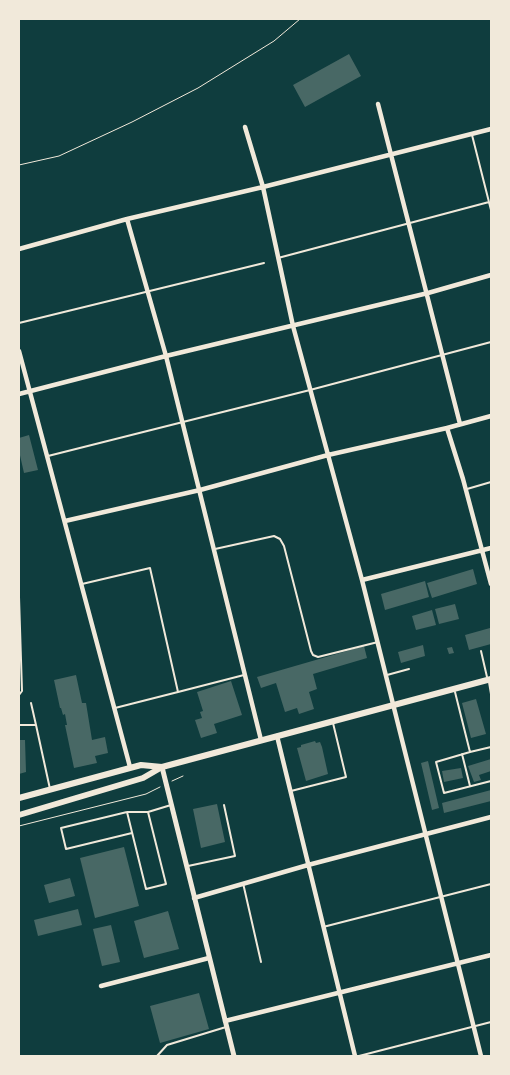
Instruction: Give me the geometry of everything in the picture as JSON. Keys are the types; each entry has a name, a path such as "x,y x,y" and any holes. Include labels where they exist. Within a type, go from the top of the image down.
{"main road":[{"path":"19,815 143,778 162,766 490,680"},
{"path":"19,798 141,764 162,766"}],"street":[{"path":"378,104 428,293 460,424"},
{"path":"245,127 263,187 293,326 394,704 481,1056"},
{"path":"19,248 491,129"},
{"path":"128,219 183,422 261,740"},
{"path":"19,394 166,356 428,293 491,275"},
{"path":"19,351 66,521 130,767"},
{"path":"66,521 200,490 328,455 491,416"},
{"path":"447,428 491,584"},
{"path":"362,580 491,548"},
{"path":"277,736 355,1056"},
{"path":"162,766 234,1056"},
{"path":"194,898 308,865 491,817"},
{"path":"226,1024 340,993 491,956"},
{"path":"101,986 209,958"}],"lane":[{"path":"472,134 491,210"},
{"path":"278,258 489,202"},
{"path":"19,323 264,263"},
{"path":"48,456 491,342"},
{"path":"466,490 491,482"},
{"path":"214,549 274,536 280,539 284,546 311,651 315,656 318,657 378,642"},
{"path":"82,584 150,568 178,692"},
{"path":"19,597 22,691 19,695"},
{"path":"481,651 490,680 491,694"},
{"path":"386,676 408,669"},
{"path":"115,708 245,674"},
{"path":"454,689 470,752"},
{"path":"31,703 50,789"},
{"path":"290,791 346,777 332,721"},
{"path":"19,725 36,725"},
{"path":"491,747 436,762 444,793 491,781"},
{"path":"462,754 470,786"},
{"path":"132,832 66,849 60,828 127,812 148,812 171,805"},
{"path":"186,866 235,856 224,805"},
{"path":"127,812 146,889 166,884 148,812"},
{"path":"243,884 261,962"},
{"path":"323,927 491,884"},
{"path":"360,1056 491,1022"},
{"path":"156,1056 166,1045 226,1024"}],"path":[{"path":"19,165 59,156 198,88 274,41 300,19"},
{"path":"171,782 183,776"},
{"path":"19,826 146,794 161,787"}],"building":[{"path":"349,54 361,76 305,107 293,85"},
{"path":"29,435 38,470 24,473 19,451 19,438"},
{"path":"473,569 477,584 432,598 427,583"},
{"path":"425,581 429,597 385,610 381,594"},
{"path":"455,604 459,619 439,624 435,609"},
{"path":"432,610 436,625 416,630 412,616"},
{"path":"490,628 491,644 469,650 465,635"},
{"path":"423,645 425,656 401,663 398,652"},
{"path":"364,646 367,658 313,674 317,689 309,692 314,709 299,714 297,708 285,712 276,683 261,688 257,677"},
{"path":"452,647 454,653 449,654 447,648"},
{"path":"76,675 82,703 86,703 92,740 105,737 108,753 95,756 97,763 74,768 65,725 67,725 65,714 63,715 60,708 54,680"},
{"path":"231,681 242,715 214,724 217,733 201,738 195,720 202,718 200,712 203,711 197,692"},
{"path":"476,699 486,734 471,738 462,703"},
{"path":"19,740 25,740 26,772 19,774"},
{"path":"315,741 316,743 320,742 322,747 328,774 306,781 297,748"},
{"path":"491,759 491,771 479,775 481,780 474,782 468,766"},
{"path":"428,761 439,808 432,810 421,763"},
{"path":"461,768 463,778 444,782 442,771"},
{"path":"491,790 491,801 444,813 442,803"},
{"path":"217,804 225,842 201,848 193,809"},
{"path":"124,847 139,906 95,918 80,858"},
{"path":"70,878 75,896 49,903 44,885"},
{"path":"78,909 82,925 38,936 34,920"},
{"path":"168,911 179,949 144,958 134,921"},
{"path":"111,925 120,962 102,966 93,929"},
{"path":"199,993 209,1029 160,1043 150,1006"}]}
